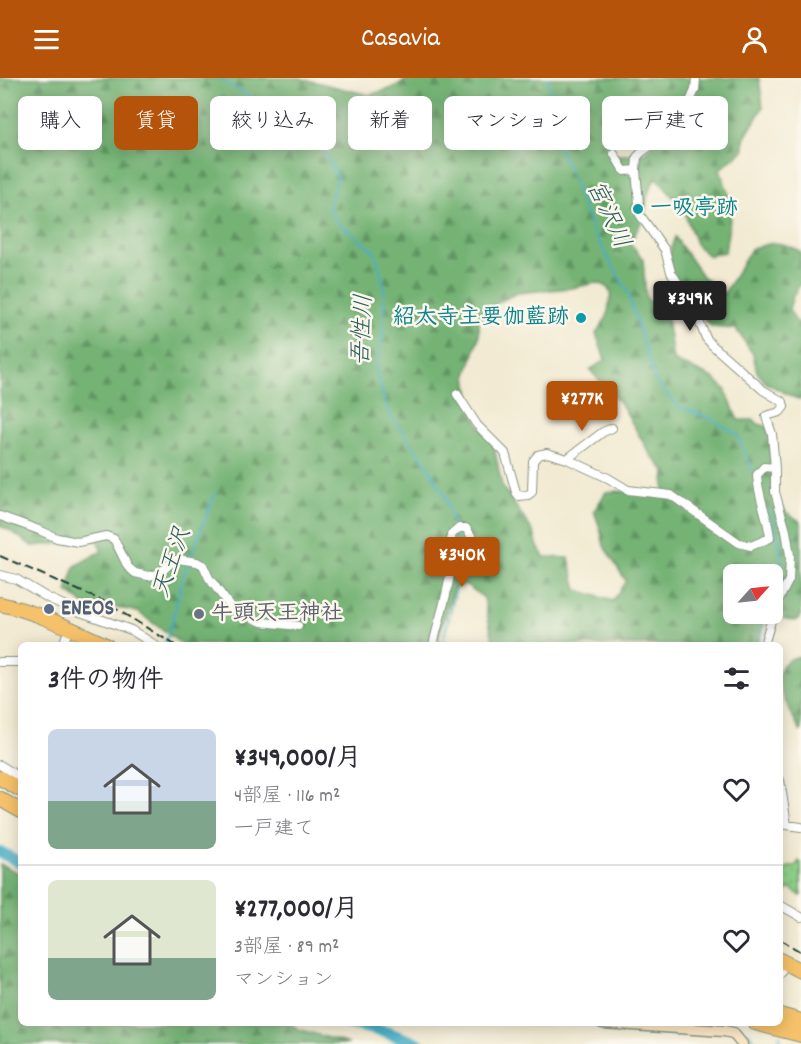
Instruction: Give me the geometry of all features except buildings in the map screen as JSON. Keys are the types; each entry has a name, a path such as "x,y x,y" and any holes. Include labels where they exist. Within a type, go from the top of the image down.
{"highway":[{"path":"0,599 99,642"},
{"path":"0,604 23,609"},
{"path":"0,777 18,788"},
{"path":"0,788 18,797"},
{"path":"0,799 18,809"},
{"path":"783,966 801,971"},
{"path":"783,1016 801,1021"},
{"path":"783,1022 801,1028"},
{"path":"766,1026 801,1035"}],"street":[{"path":"696,78 695,90 684,115 669,133 637,158 640,215 665,250 671,272 693,307 706,338 763,390 783,402 784,407 780,411 766,416 772,434 775,492 790,555 789,580 775,607 765,642"},
{"path":"614,154 624,171 636,171"},
{"path":"457,394 477,425 505,453 519,496 532,492 533,461 538,455 547,453 567,459 628,490 671,495 739,543 751,546 770,538 769,524 758,489 757,475 764,467 775,468"},
{"path":"567,459 603,432 612,428"},
{"path":"0,516 57,538 78,542 106,536 114,539 128,567 135,573 148,576 159,574 178,559 197,562 203,565 209,578 232,609 262,622 298,626"},
{"path":"434,642 450,584 451,535 459,528 466,528 486,559"},
{"path":"0,574 16,579 72,609 131,630 150,642"},
{"path":"64,642 69,628"},
{"path":"0,662 18,662"},
{"path":"0,765 18,776"},
{"path":"783,824 801,827"},
{"path":"783,907 801,917"},
{"path":"654,1026 724,1030 733,1033 742,1044"}],"green space":[{"path":"0,78 299,78 369,95 393,88 409,78 759,78 763,107 744,139 744,150 720,169 732,205 725,252 709,256 697,246 683,209 656,177 648,193 644,217 630,243 643,259 646,298 667,316 673,360 713,378 725,389 738,420 754,420 766,426 770,439 773,495 786,512 801,522 801,615 796,621 783,618 783,564 723,564 723,624 763,624 761,635 756,642 493,642 484,598 465,584 454,589 438,642 179,642 138,612 101,604 87,607 67,592 75,566 102,551 97,540 32,546 0,526","holes":["596,283 606,286 611,293 607,317 596,333 605,360 590,370 623,407 650,454 665,471 663,496 618,491 606,492 594,511 604,546 626,581 613,601 577,590 569,558 544,557 534,533 502,486 494,446 478,423 471,407 467,375 479,337 479,321 497,303 517,293 572,288"]},
{"path":"675,237 702,276 724,294 751,249 776,243 788,245 801,252 801,283 793,296 789,309 795,320 801,324 801,399 766,383 757,372 753,354 736,329 712,327 687,299 666,263"},
{"path":"801,656 801,732 783,694 783,666 788,660"},
{"path":"799,861 801,863 801,896 790,888 783,894 783,874 788,867 795,867"},
{"path":"0,864 18,873 18,1026 294,1026 349,1044 0,1044"}],"waterway":[{"name":"吾性川","path":"218,78 288,119 320,144 338,177 328,208 340,224 375,252 384,286 384,327 376,370 388,412 430,469 445,496 454,528"},
{"name":"宮沢川","path":"547,78 554,100 558,144 593,231 627,291 656,382 678,406 712,419 737,434 754,475"},
{"name":"天王沢","path":"165,642 183,577 215,493"},
{"name":"宮沢川","path":"767,508 777,532 782,564"},
{"name":"吾性川","path":"443,642 461,568 455,533"},
{"name":"宮沢川","path":"759,642 764,624"},
{"path":"0,852 18,861"},
{"path":"360,1026 419,1044"},
{"name":"吾性川","path":"748,1032 758,1044"},
{"name":"宮沢川","path":"780,1035 780,1044"}],"railway":[{"path":"0,556 103,601 170,642"},
{"path":"783,942 801,952"}],"place":[{"name":"一吸亭跡","path":"638,209"},
{"name":"紹太寺主要伽藍跡","path":"581,318"},
{"name":"ENEOS","path":"49,609"},
{"name":"牛頭天王神社","path":"199,614"}]}
